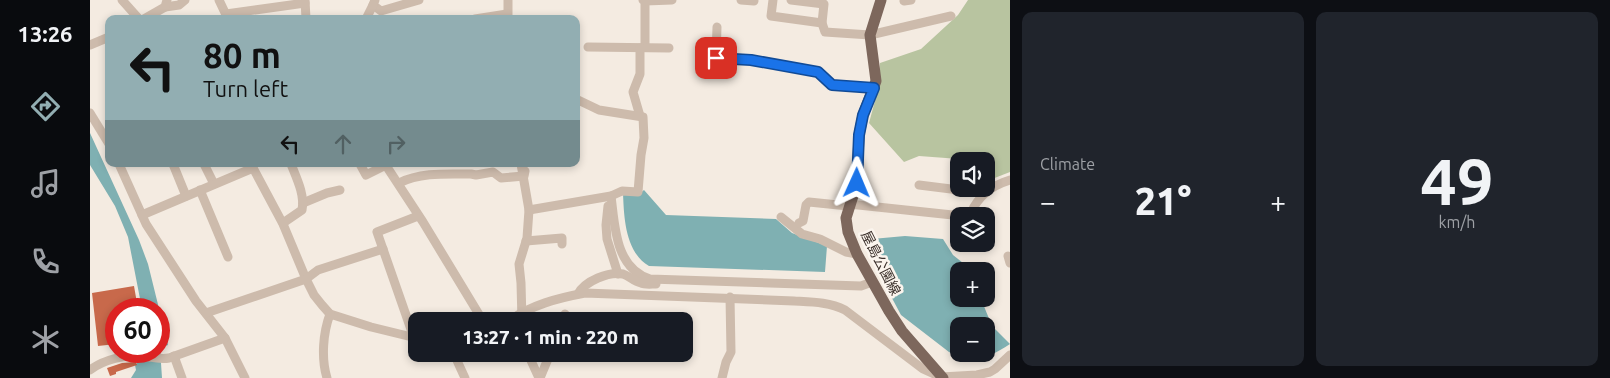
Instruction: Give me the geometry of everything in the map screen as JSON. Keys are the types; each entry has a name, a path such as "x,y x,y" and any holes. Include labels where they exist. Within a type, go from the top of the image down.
{"main road":[{"name":"屋島公園線","path":"881,0 870,35 876,81 863,115 859,135 857,183 849,205 846,218 847,225 857,254 902,332 942,377"}],"street":[{"path":"122,0 135,15"},
{"path":"150,15 166,3 179,4 185,0"},
{"path":"218,0 226,15"},
{"path":"368,15 374,3 380,11 419,0"},
{"path":"508,0 508,15"},
{"path":"529,210 611,196 622,191 638,192 644,138 643,117 640,116 633,92 640,74 643,48 644,0 672,0"},
{"path":"740,0 754,1"},
{"path":"773,0 771,16 822,23"},
{"path":"791,0 824,4 822,23 825,32 870,35 951,16"},
{"path":"237,15 305,2 306,15"},
{"path":"717,27 716,58 751,60 808,70 818,72 832,85 874,88"},
{"path":"90,45 105,39"},
{"path":"588,47 670,48"},
{"path":"580,101 599,110 640,116"},
{"path":"90,114 105,138"},
{"path":"120,167 146,224 225,338 245,378"},
{"path":"174,167 186,196"},
{"path":"206,167 214,184"},
{"path":"142,215 250,167"},
{"path":"253,167 283,223 314,295 330,314 371,328 408,336"},
{"path":"283,223 302,210 303,196 292,167"},
{"path":"362,167 366,175 381,167"},
{"path":"388,167 477,312"},
{"path":"521,312 519,264 526,241 529,210 522,167"},
{"path":"524,176 526,167"},
{"path":"399,183 437,174 476,175 492,172 500,178 524,176"},
{"path":"995,187 1010,180"},
{"path":"919,185 950,189"},
{"path":"200,190 228,257"},
{"path":"303,202 340,190"},
{"path":"611,196 606,225 607,239 618,274"},
{"path":"611,196 615,236 627,261 634,270 650,279 861,286 872,282"},
{"path":"799,224 803,221 806,205 809,202 962,216 971,212 975,203 981,197"},
{"path":"408,319 377,232 418,216"},
{"path":"781,217 802,234 820,239 846,252 857,254"},
{"path":"526,241 562,238 562,244"},
{"path":"206,313 306,279 318,270 383,249"},
{"path":"578,294 581,289 598,278 618,274 625,275 641,284 676,283 680,281"},
{"path":"531,312 556,299 578,294 606,293 730,297 794,301 835,305 845,310 872,328 923,369 942,377 977,375 990,372 1010,356"},
{"path":"722,378 724,366 731,352 730,297"},
{"path":"327,378 324,354 326,330 330,314"},
{"path":"90,370 97,365 122,357 142,356 162,359 225,338"},
{"path":"174,356 182,378"},
{"path":"458,362 466,378"},
{"path":"532,362 540,378"},
{"path":"540,378 547,362"}],"green space":[{"path":"968,0 1010,0 1010,172 995,178 995,152 950,152 950,158 919,156 904,162 869,123 879,86 880,63 921,49 958,15"}],"water":[{"path":"90,133 139,240 148,264 156,298 140,298 128,237 115,206 90,165"},
{"path":"644,190 666,215 776,219 792,233 827,246 825,272 649,266 641,260 630,243 625,223 623,202 623,193 638,195"},
{"path":"905,236 943,239 950,252 962,262 950,262 950,307 984,307 988,317 950,317 950,352 901,315 861,240"},
{"path":"995,329 1010,344 995,353"},
{"path":"137,363 161,363 162,378 131,378 136,370 135,365"}],"building":[{"path":"134,286 136,298 105,298 105,345 98,346 92,293"},
{"path":"122,363 136,363 137,365 110,376 107,368"}],"route":[{"path":"716,58 751,60 818,72 832,85 874,88 863,115 859,135 857,183"}]}
